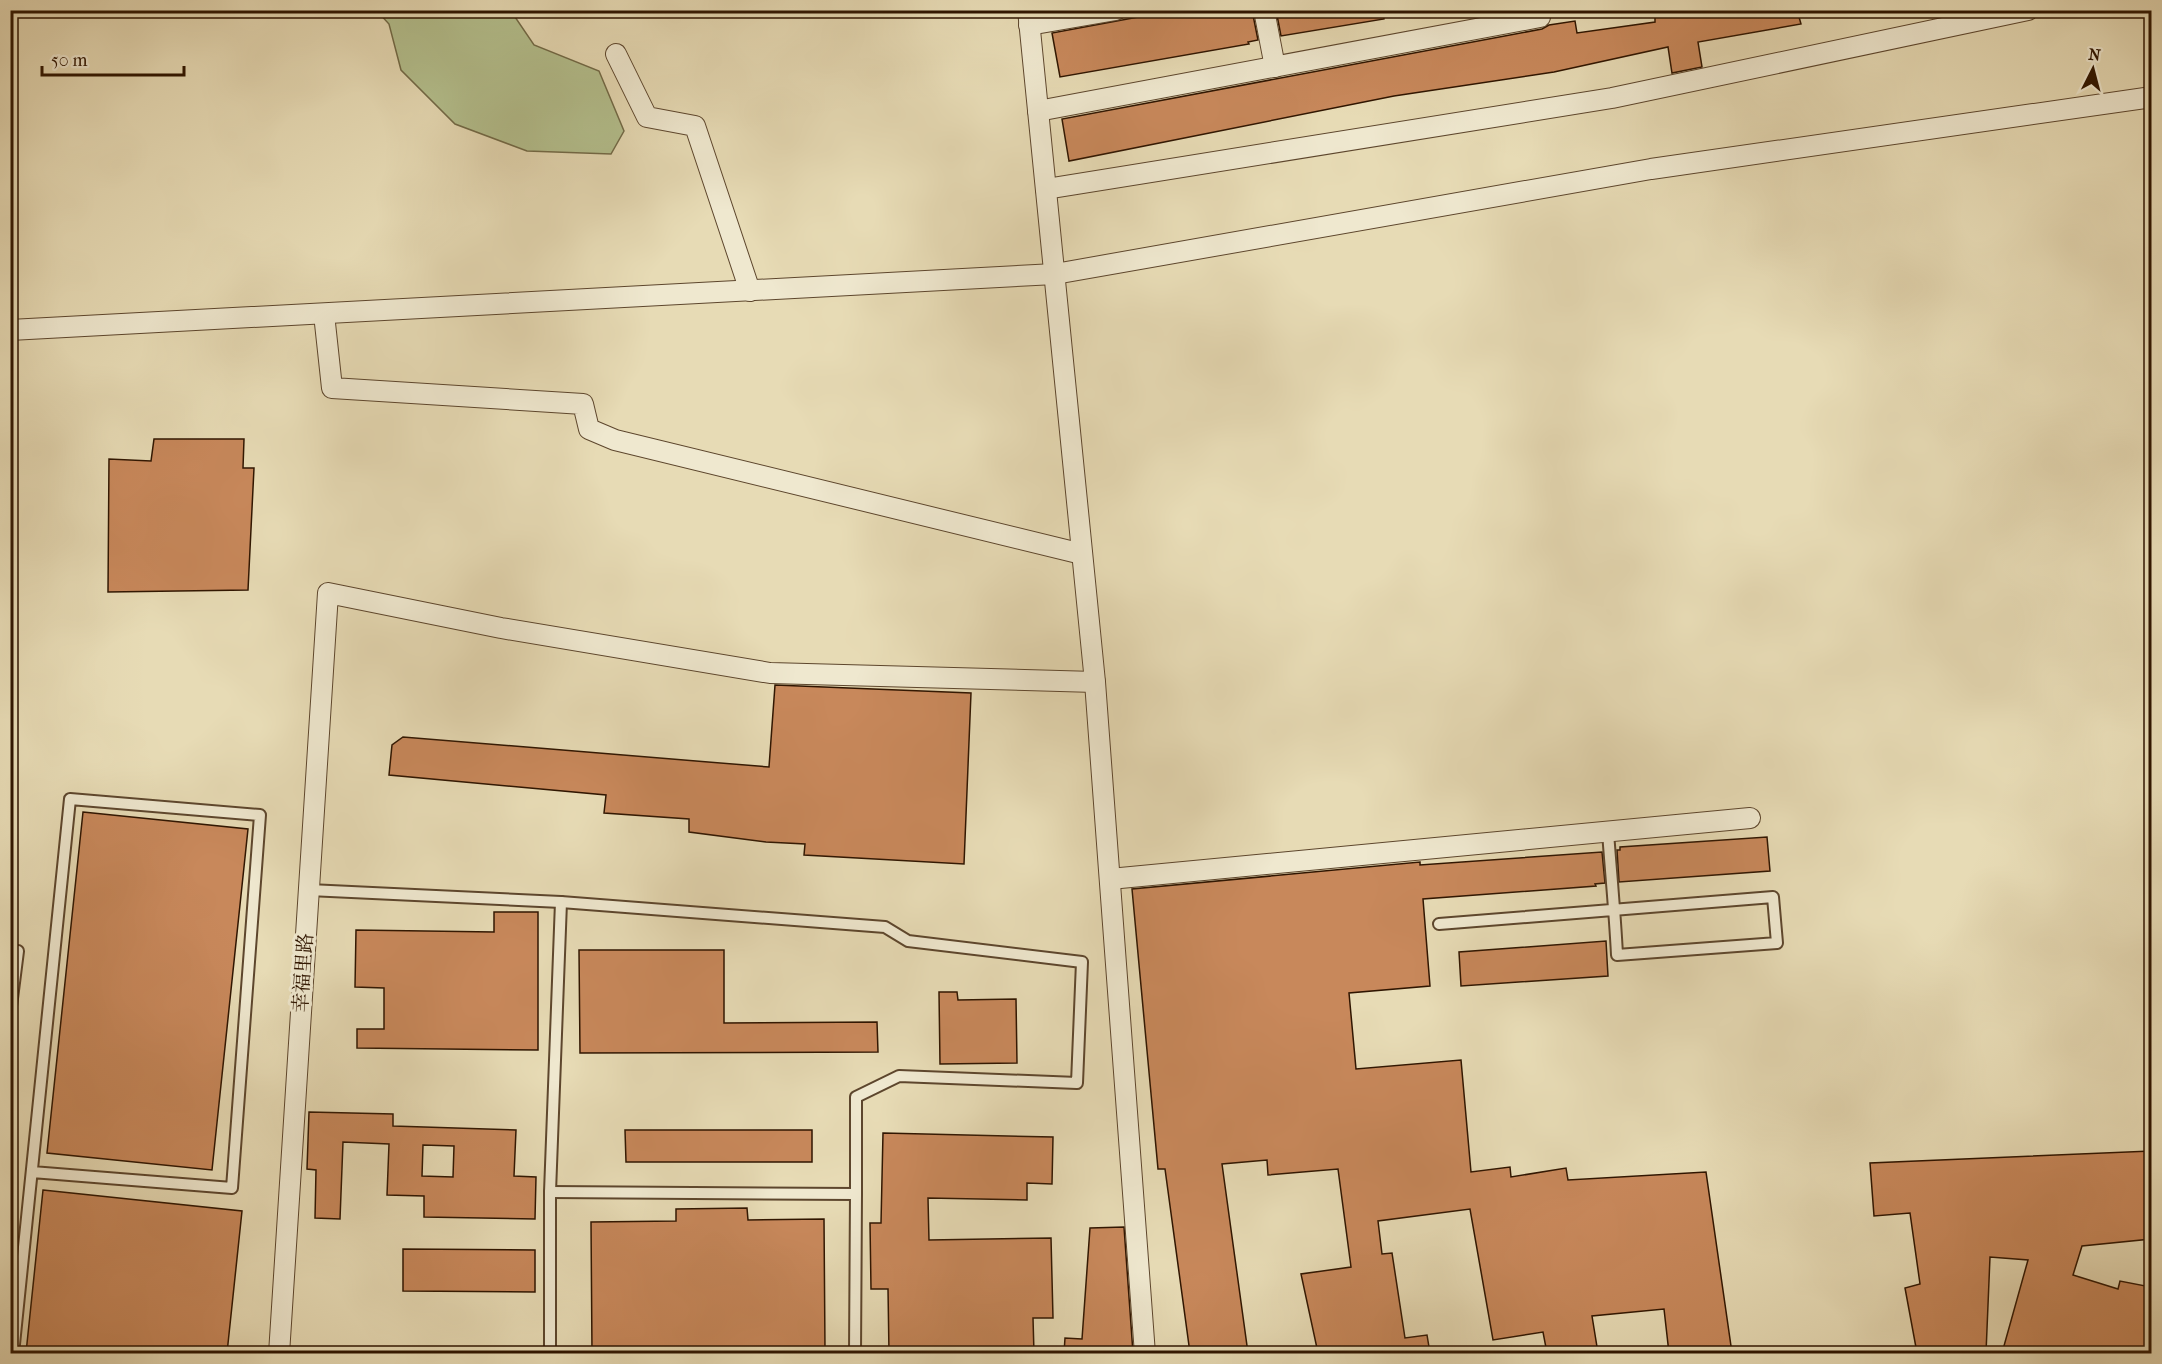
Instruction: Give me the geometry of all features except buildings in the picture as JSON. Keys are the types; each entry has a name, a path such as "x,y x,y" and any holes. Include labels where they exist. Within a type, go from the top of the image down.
{"street":[{"path":"1116,10 1029,18 1095,682 1145,1353"},
{"path":"1264,10 1275,67"},
{"path":"1038,111 1540,17 1538,10"},
{"path":"1046,189 1611,98 2028,10"},
{"path":"616,54 647,117 694,126 750,291"},
{"path":"10,330 1055,274 1651,169 2151,97"},
{"path":"324,314 332,388 583,404 589,429 615,440 1082,554"},
{"name":"幸福里路","path":"279,1353 328,593 501,628 770,673 1095,682"},
{"path":"1110,879 1750,818"}],"lane":[{"path":"13,1353 70,800 260,815 232,1188 32,1172"},
{"path":"1439,924 1614,910 1773,897 1777,943 1617,955 1614,910 1608,832"},
{"path":"309,890 561,902 885,927 908,941 1083,962 1077,1083 899,1076 856,1097 855,1353"},
{"path":"550,1353 550,1192 561,902"},
{"path":"10,951 18,951 10,1014"},
{"path":"550,1192 856,1194"}],"green space":[{"path":"377,11 511,11 534,45 599,71 624,131 611,154 527,151 455,124 401,70 389,24"}]}
